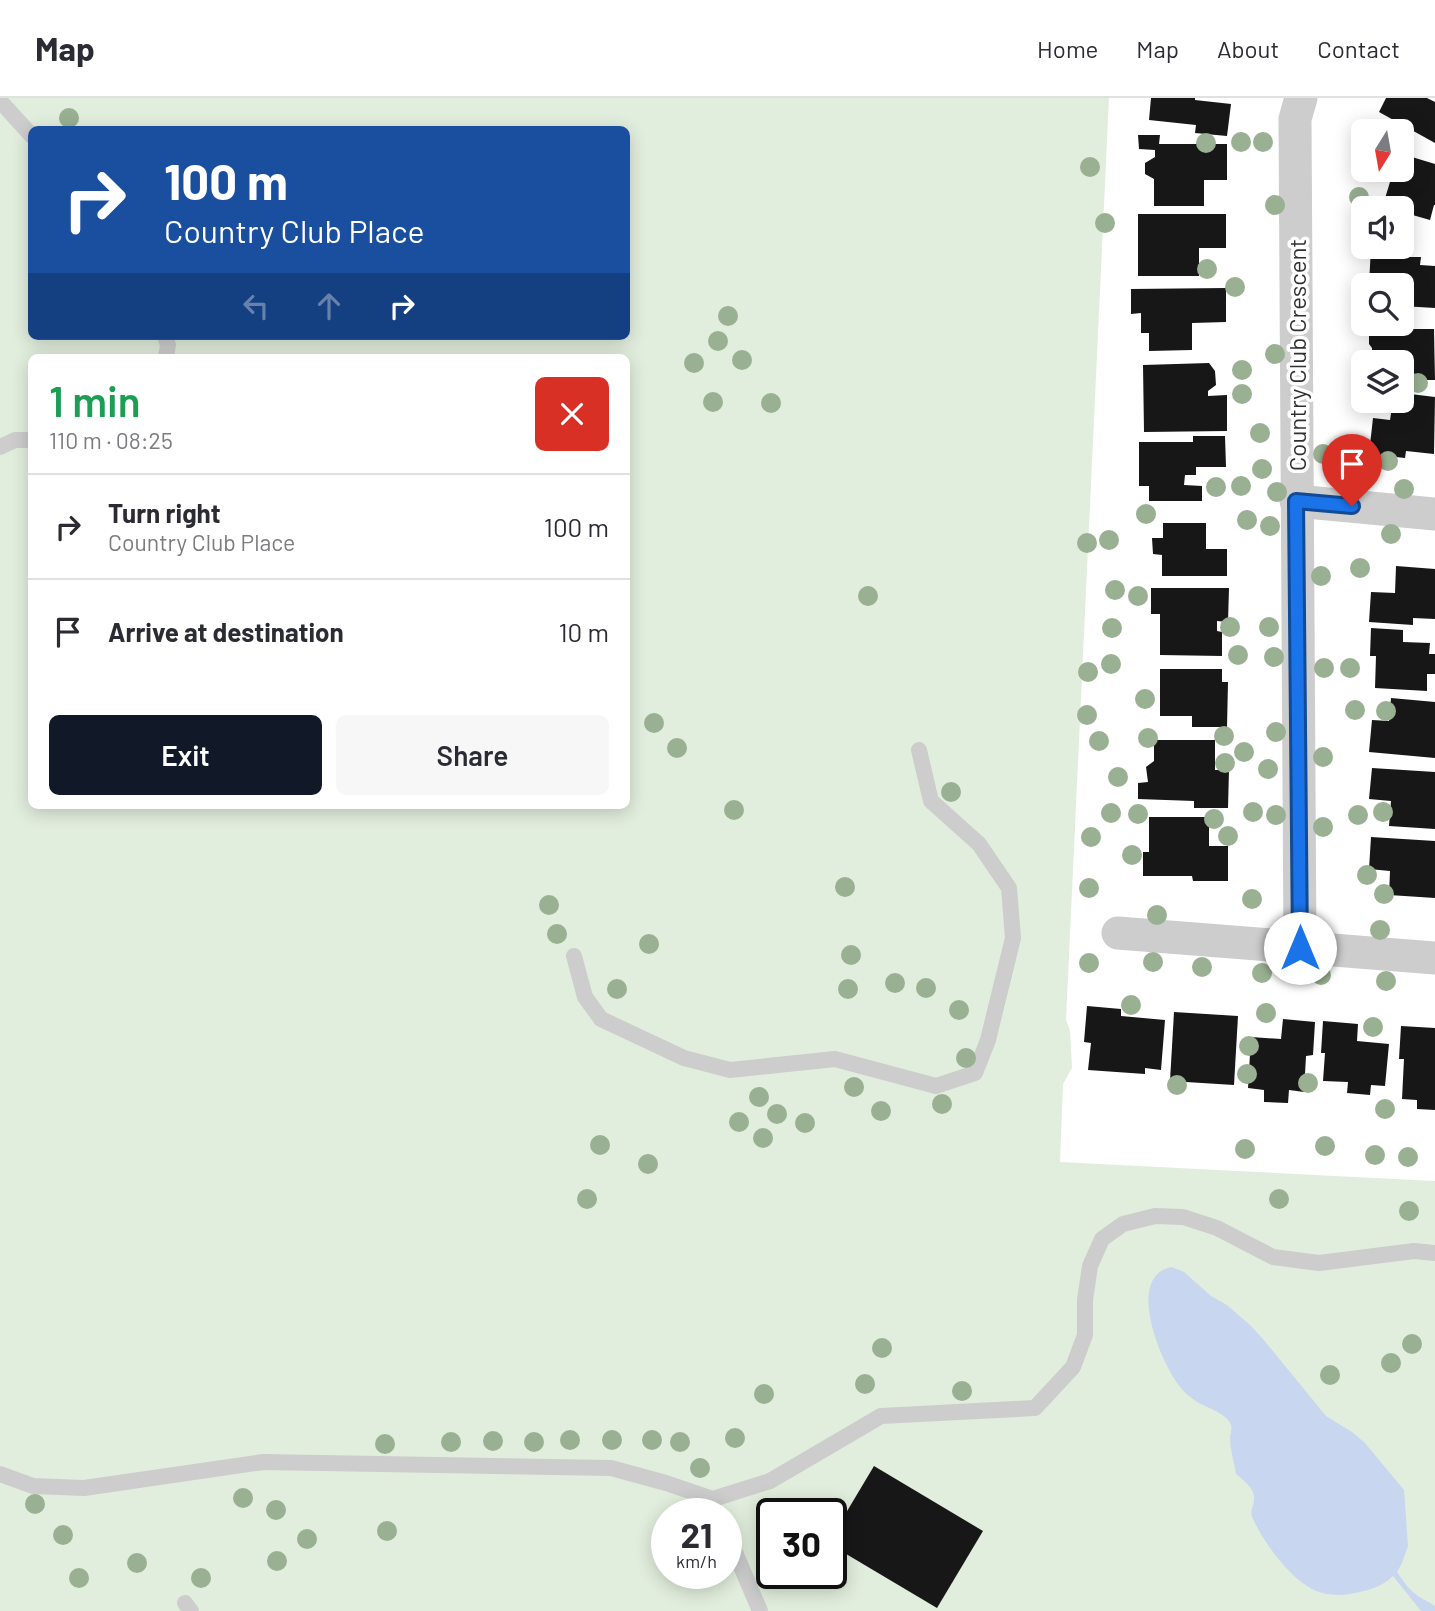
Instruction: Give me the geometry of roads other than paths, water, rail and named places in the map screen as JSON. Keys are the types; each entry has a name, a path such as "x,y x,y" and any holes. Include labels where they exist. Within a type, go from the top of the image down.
{"street":[{"name":"Country Club Crescent","path":"1300,948 1295,119 1301,98"},
{"path":"1296,501 1435,514"},
{"path":"1118,933 1435,958"}],"lane":[{"path":"0,101 28,132"},
{"path":"0,447 15,440 28,440"},
{"path":"574,956 585,997 601,1019 684,1058 730,1070 835,1059 936,1086 975,1073 988,1040 1013,937 1009,888 979,844 930,801 919,750"},
{"path":"735,1498 770,1481 881,1416 1035,1408 1073,1367 1084,1335 1090,1266 1102,1240 1123,1224 1155,1216 1183,1217 1217,1228 1273,1257 1319,1263 1414,1251 1435,1253"},
{"path":"0,1474 33,1486 84,1488 263,1462 611,1468 666,1483 697,1498"},
{"path":"742,1568 761,1611"}],"water":[{"path":"1172,1267 1184,1272 1251,1326 1326,1416 1365,1443 1404,1490 1408,1546 1397,1572 1413,1592 1435,1606 1435,1611 1421,1611 1393,1576 1381,1585 1366,1590 1345,1595 1328,1594 1303,1584 1278,1558 1252,1516 1253,1491 1236,1474 1230,1423 1183,1390 1164,1361 1157,1342 1148,1303 1150,1286 1158,1274"}]}
